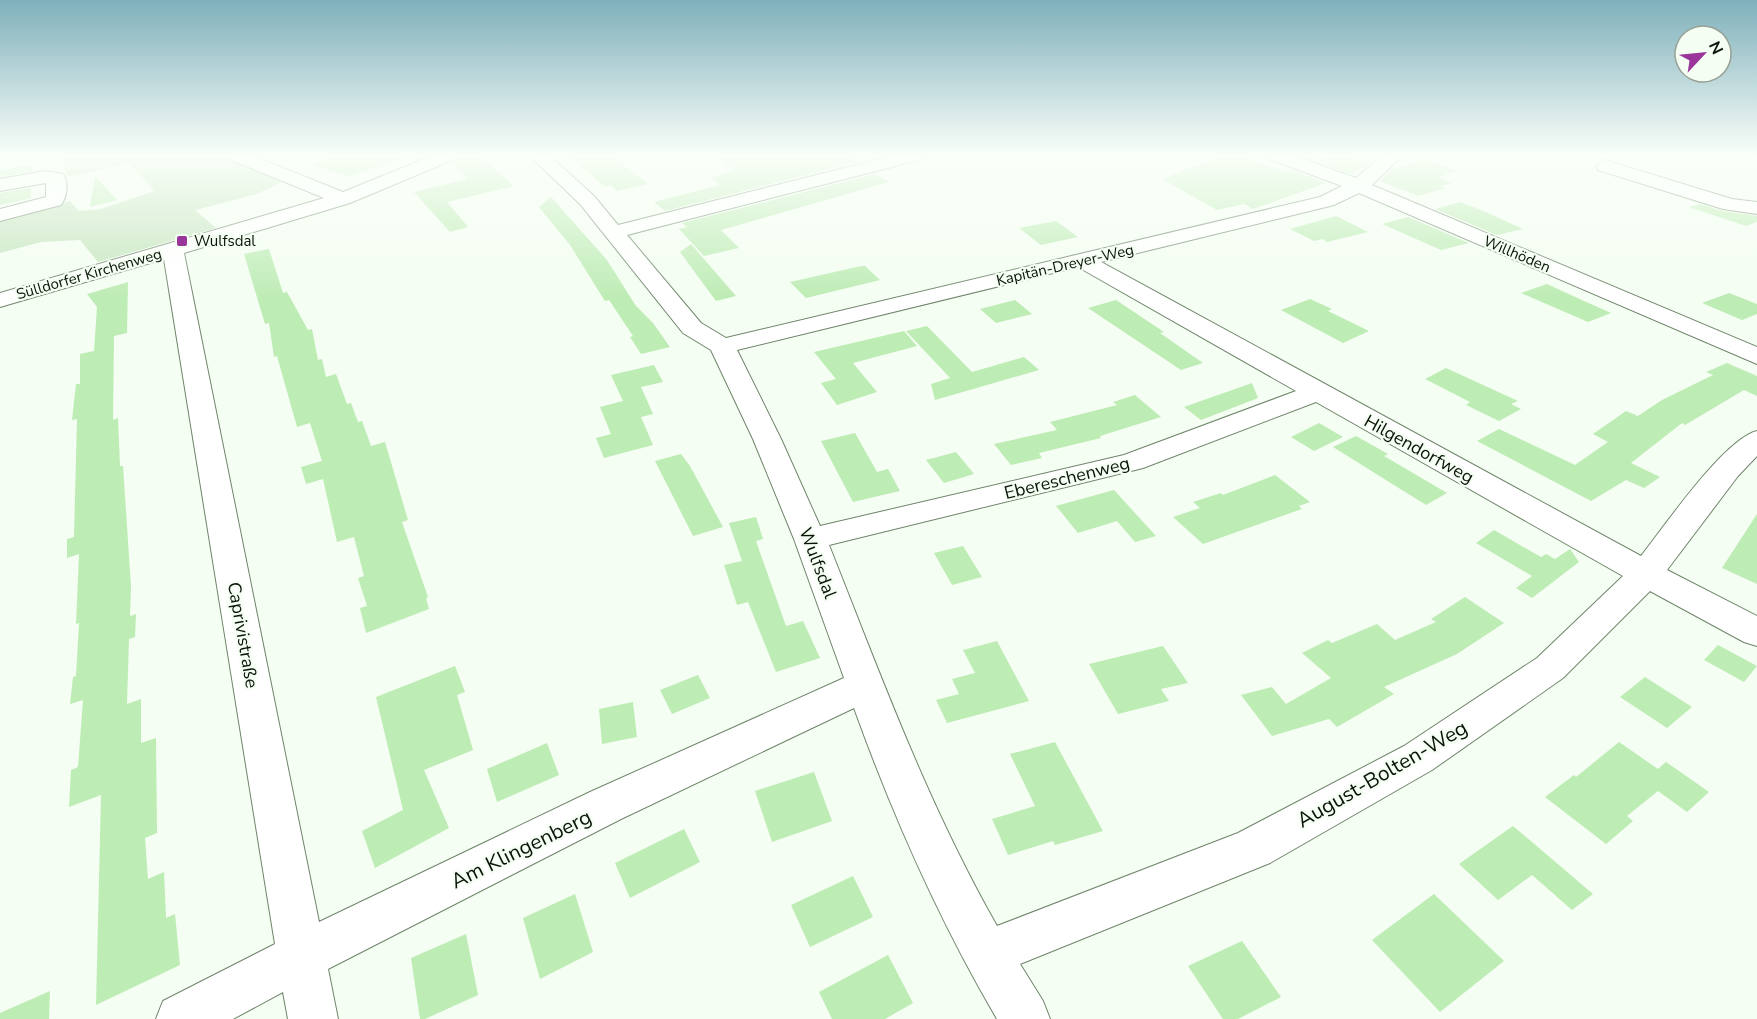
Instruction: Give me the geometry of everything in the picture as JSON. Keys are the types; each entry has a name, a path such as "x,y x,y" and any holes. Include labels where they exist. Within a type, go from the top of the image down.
{"street":[{"path":"0,215 48,203"},
{"name":"Sülldorfer Kirchenweg","path":"0,300 331,203"},
{"path":"589,203 692,328 723,346"},
{"path":"615,232 730,203"},
{"name":"Kapitän-Dreyer-Weg","path":"723,346 1322,203"},
{"name":"Willhöden","path":"1398,203 1757,356"},
{"path":"1725,203 1757,208"},
{"name":"Caprivistraße","path":"172,250 313,1019"},
{"name":"Hilgendorfweg","path":"1083,261 1646,574 1757,632"},
{"name":"Wulfsdal","path":"723,346 767,439 810,539 901,780 950,887 1025,1019"},
{"name":"Ebereschenweg","path":"810,539 1133,462 1317,392"},
{"name":"August-Bolten-Weg","path":"986,954 1254,848 1418,758 1550,668 1646,574 1727,469 1757,440"},
{"name":"Am Klingenberg","path":"181,1019 302,956 733,744 864,686"}],"green space":[{"path":"64,203 71,203 79,211 101,209 120,203 224,203 195,210 216,228 98,262 80,240 41,242 0,253 0,219"}],"building":[{"path":"91,203 107,203 90,207"},
{"path":"423,203 447,203 468,227 450,232"},
{"path":"544,203 556,203 607,260 636,306 653,323 670,347 641,354 630,337 633,336 609,300 605,301 570,245 539,207"},
{"path":"655,203 698,203 665,211"},
{"path":"763,203 817,203 721,230 739,248 704,256 679,229 687,227 682,223"},
{"path":"1204,203 1271,203 1253,209 1244,204 1217,210"},
{"path":"1461,203 1523,229 1497,235 1435,209"},
{"path":"1700,204 1723,211 1757,216 1757,222 1746,226 1689,207"},
{"path":"1336,216 1368,232 1327,242 1323,239 1314,241 1290,229"},
{"path":"1408,217 1469,243 1441,250 1382,224"},
{"path":"1056,221 1078,237 1041,245 1019,228"},
{"path":"691,244 736,296 716,301 680,252"},
{"path":"269,249 283,293 287,292 308,330 312,329 318,360 322,359 326,377 336,374 347,404 351,403 358,422 362,421 371,446 385,442 408,520 402,522 428,597 426,598 429,609 366,633 360,608 367,606 358,578 364,576 354,537 337,542 323,479 306,484 301,467 322,461 310,423 297,427 277,356 274,357 269,323 265,324 244,254"},
{"path":"865,266 880,280 806,298 790,282"},
{"path":"128,282 127,333 114,336 113,420 118,418 120,466 123,466 131,586 130,616 136,614 135,637 129,639 127,704 141,699 141,743 156,738 157,833 145,838 148,879 164,872 166,918 175,914 180,965 96,1005 101,795 69,807 71,770 78,767 83,700 70,704 73,677 76,676 79,623 76,624 79,554 67,558 67,539 74,537 77,419 72,420 76,384 80,384 80,354 94,351 97,307 87,294"},
{"path":"1547,284 1611,313 1588,322 1521,293"},
{"path":"1729,293 1757,304 1757,314 1742,320 1702,303"},
{"path":"1310,299 1332,309 1328,311 1369,331 1343,343 1281,310"},
{"path":"1015,300 1032,314 996,323 980,309"},
{"path":"1116,300 1164,332 1160,333 1203,363 1181,370 1088,308"},
{"path":"927,326 972,372 1024,357 1039,370 935,400 931,384 950,378 906,331"},
{"path":"904,331 917,346 853,363 877,392 837,405 821,383 836,379 814,352"},
{"path":"1727,363 1757,376 1757,396 1744,390 1685,425 1682,423 1631,463 1660,477 1644,488 1626,480 1591,501 1477,441 1499,429 1575,465 1608,442 1593,434 1626,411 1638,416 1662,400 1713,375 1706,372"},
{"path":"654,365 663,382 641,387 653,414 641,417 653,445 604,458 596,438 611,434 600,407 623,401 611,375"},
{"path":"1446,368 1518,401 1511,404 1521,409 1499,421 1466,405 1470,402 1425,379"},
{"path":"1252,383 1258,398 1201,420 1184,407"},
{"path":"1135,395 1161,417 1100,436 1101,438 1039,453 1042,458 1011,465 994,444 1057,430 1050,422 1117,405 1113,402"},
{"path":"1319,423 1343,437 1314,451 1291,437"},
{"path":"855,433 877,472 888,469 900,491 853,502 821,441"},
{"path":"1356,436 1388,454 1384,456 1447,493 1426,505 1333,447"},
{"path":"956,452 974,474 944,483 926,460"},
{"path":"681,454 690,466 723,527 693,536 655,461"},
{"path":"1275,475 1310,502 1299,506 1302,509 1203,544 1173,517 1200,508 1193,502 1221,493 1223,495"},
{"path":"1114,490 1156,536 1135,542 1117,521 1078,533 1056,506"},
{"path":"1757,514 1757,584 1722,568"},
{"path":"756,517 763,539 756,541 786,626 803,621 820,658 776,672 748,602 737,605 724,565 742,561 729,523"},
{"path":"1494,530 1541,557 1546,554 1555,559 1570,549 1579,562 1532,598 1516,588 1532,576 1476,543"},
{"path":"963,546 982,577 952,585 934,553"},
{"path":"1465,597 1504,623 1457,654 1384,687 1394,694 1337,727 1329,719 1272,736 1241,695 1272,687 1286,704 1331,678 1302,653 1328,640 1332,643 1377,624 1395,640 1436,622 1431,619"},
{"path":"997,641 1029,701 947,723 936,700 959,694 952,679 975,673 963,650"},
{"path":"1718,645 1757,666 1744,682 1704,660"},
{"path":"1163,646 1188,683 1161,689 1169,701 1118,714 1089,664"},
{"path":"455,666 465,692 457,695 473,750 424,770 449,828 375,868 362,831 403,810 376,697"},
{"path":"698,675 710,698 672,714 660,690"},
{"path":"1645,677 1692,707 1667,728 1620,697"},
{"path":"633,702 637,737 602,744 599,709"},
{"path":"1055,742 1103,831 1055,845 1053,841 1008,855 992,819 1035,806 1010,754"},
{"path":"1619,742 1658,769 1666,762 1709,792 1687,812 1658,791 1627,816 1633,821 1606,844 1545,797 1574,775 1576,777"},
{"path":"547,743 559,775 497,802 487,769"},
{"path":"814,772 832,821 772,842 755,791"},
{"path":"1513,826 1593,894 1572,910 1532,875 1498,900 1459,864"},
{"path":"684,829 700,862 630,898 615,863"},
{"path":"853,876 873,917 810,947 791,905"},
{"path":"575,894 593,952 540,979 523,918"},
{"path":"1434,894 1504,961 1440,1012 1372,940"},
{"path":"466,934 478,995 425,1019 420,1019 411,958"},
{"path":"1242,941 1281,997 1238,1019 1223,1019 1188,966"},
{"path":"888,955 913,1003 885,1019 832,1019 819,992"},
{"path":"50,991 49,1019 0,1019 0,1013"}],"place":[{"name":"Wulfsdal","path":"182,241"}]}
